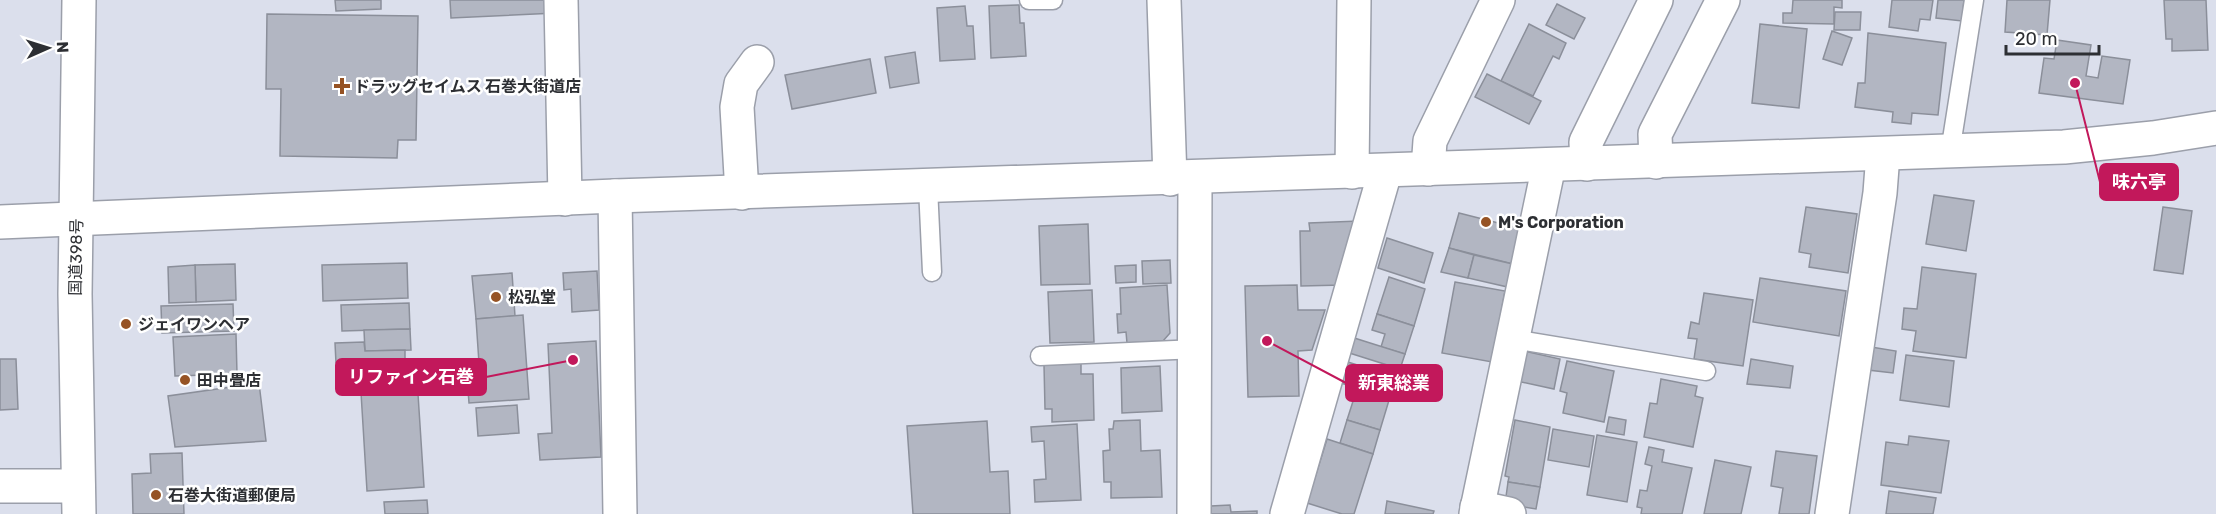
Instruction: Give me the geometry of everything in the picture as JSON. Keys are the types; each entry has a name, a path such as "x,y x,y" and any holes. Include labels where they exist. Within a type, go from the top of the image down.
{"main road":[{"name":"国道398号","path":"79,0 75,294 79,500"},
{"path":"561,0 565,199"},
{"path":"1164,0 1197,349 1194,514"},
{"path":"1352,172 1354,0"},
{"path":"1428,169 1430,141 1498,0"},
{"path":"1587,164 1586,142 1656,0"},
{"path":"1656,162 1655,134 1723,0"},
{"path":"742,193 737,107 741,84 757,62"},
{"path":"0,222 282,212 615,196 1950,152 2064,147 2216,128"},
{"path":"1832,514 1880,193 1883,154"},
{"path":"1509,514 1477,511 1549,165"},
{"path":"1287,514 1385,172"},
{"path":"615,196 620,514"},
{"path":"0,486 79,500"}],"lane":[{"path":"1029,0 1053,0"},
{"path":"1950,152 1974,0"},
{"path":"928,187 932,272"},
{"path":"1513,339 1707,371"},
{"path":"1040,356 1197,349"}],"building":[{"path":"335,0 381,0 381,9 336,11"},
{"path":"450,0 555,0 556,13 451,18"},
{"path":"1793,0 1842,0 1842,8 1834,7 1834,24 1783,23 1783,13 1792,13"},
{"path":"1892,0 1933,0 1930,20 1920,19 1918,31 1889,27"},
{"path":"1938,0 1964,0 1962,21 1936,18"},
{"path":"2007,0 2050,0 2047,35 2005,32"},
{"path":"2164,0 2206,0 2208,50 2172,51 2172,39 2166,39"},
{"path":"1557,4 1585,18 1574,39 1546,25"},
{"path":"1019,5 1020,23 1024,23 1026,56 991,58 989,6"},
{"path":"965,6 967,26 973,26 975,59 940,61 937,8"},
{"path":"1835,12 1861,12 1860,30 1834,30"},
{"path":"267,14 418,16 416,140 398,140 397,158 280,156 281,89 266,89"},
{"path":"1529,24 1566,43 1559,59 1553,56 1533,96 1501,81"},
{"path":"1760,24 1807,29 1799,108 1752,103"},
{"path":"1832,31 1852,38 1842,65 1823,59"},
{"path":"1868,33 1946,43 1938,115 1912,113 1911,124 1892,122 1893,112 1855,107 1858,83 1865,83"},
{"path":"2057,40 2091,45 2086,76 2098,78 2102,56 2130,60 2123,104 2039,93 2044,58 2054,59"},
{"path":"915,52 919,83 890,88 885,57"},
{"path":"870,59 876,93 792,109 785,75"},
{"path":"1487,74 1541,101 1529,124 1475,97"},
{"path":"1934,195 1974,201 1966,251 1926,244"},
{"path":"1806,207 1857,214 1848,273 1809,267 1811,254 1799,252"},
{"path":"2163,207 2192,211 2183,274 2154,270"},
{"path":"1459,213 1526,230 1517,265 1449,248"},
{"path":"1359,221 1343,285 1301,286 1300,231 1310,231 1309,223"},
{"path":"1088,224 1090,284 1041,285 1039,226"},
{"path":"1387,238 1433,253 1424,283 1378,268"},
{"path":"1449,248 1474,255 1468,278 1441,272"},
{"path":"1474,255 1517,265 1512,288 1468,278"},
{"path":"1170,260 1171,283 1143,284 1142,261"},
{"path":"407,263 408,298 323,301 322,265"},
{"path":"235,264 236,300 196,302 195,265"},
{"path":"195,265 196,302 169,303 168,267"},
{"path":"1136,265 1136,282 1116,283 1115,266"},
{"path":"1922,267 1976,274 1966,358 1913,351 1916,331 1902,329 1904,308 1917,309"},
{"path":"597,271 599,310 572,312 571,289 564,290 563,273"},
{"path":"512,273 515,316 476,319 472,276"},
{"path":"1389,277 1425,289 1414,326 1377,314"},
{"path":"1760,278 1846,291 1839,336 1753,322"},
{"path":"1455,282 1505,291 1492,362 1442,353"},
{"path":"1167,285 1170,333 1163,341 1127,343 1126,332 1118,333 1117,314 1121,314 1120,288"},
{"path":"1297,285 1298,310 1325,310 1312,350 1298,351 1299,396 1248,397 1245,286"},
{"path":"1092,290 1094,342 1050,343 1048,292"},
{"path":"1704,293 1753,300 1743,366 1694,359 1697,339 1688,338 1691,322 1699,324"},
{"path":"409,303 410,329 342,331 341,305"},
{"path":"233,304 234,331 162,333 161,306"},
{"path":"1377,314 1414,326 1405,354 1381,347 1385,334 1372,330"},
{"path":"523,315 529,399 469,403 466,364 479,363 476,319"},
{"path":"410,329 411,350 365,351 364,330"},
{"path":"236,334 237,374 175,376 173,337"},
{"path":"1348,336 1405,354 1400,369 1343,351"},
{"path":"596,341 601,457 540,460 538,434 552,433 548,344"},
{"path":"364,342 365,351 405,350 405,361 336,363 335,343"},
{"path":"1871,347 1896,351 1893,373 1868,370"},
{"path":"1519,350 1560,359 1554,389 1512,380"},
{"path":"1906,355 1954,361 1949,407 1900,400"},
{"path":"0,359 16,359 18,409 0,410"},
{"path":"1338,359 1364,367 1357,388 1331,380"},
{"path":"1751,359 1793,366 1790,388 1747,384"},
{"path":"1567,361 1614,371 1604,422 1563,413 1567,393 1560,391"},
{"path":"1081,363 1081,374 1093,374 1094,420 1052,422 1052,409 1045,409 1044,365"},
{"path":"1160,366 1162,411 1122,413 1121,368"},
{"path":"1364,367 1396,377 1380,430 1347,420"},
{"path":"398,373 400,395 418,394 424,487 367,491 360,376"},
{"path":"1661,379 1697,386 1695,396 1703,398 1693,447 1644,437 1650,403 1657,404"},
{"path":"259,383 266,441 175,447 168,396"},
{"path":"517,405 519,433 478,436 476,408"},
{"path":"1609,417 1626,420 1624,435 1606,432"},
{"path":"1140,420 1141,451 1160,450 1162,497 1111,498 1111,482 1104,482 1103,451 1110,450 1109,429 1113,429 1114,421"},
{"path":"1347,420 1380,430 1373,454 1340,443"},
{"path":"1515,420 1550,427 1540,487 1508,482 1509,477 1505,476"},
{"path":"987,421 990,472 1008,471 1010,514 913,514 907,426"},
{"path":"1077,424 1081,500 1035,502 1034,480 1046,479 1044,441 1032,442 1031,427"},
{"path":"1553,429 1594,436 1589,467 1548,460"},
{"path":"1597,435 1637,442 1627,502 1587,495"},
{"path":"1909,436 1949,441 1941,493 1881,485 1886,442 1908,445"},
{"path":"1327,439 1373,454 1354,514 1342,514 1307,503"},
{"path":"1649,447 1664,450 1662,462 1692,468 1682,514 1641,514 1642,508 1637,507 1640,490 1647,491 1652,466 1645,464"},
{"path":"1776,451 1817,456 1809,514 1779,514 1783,488 1771,486"},
{"path":"182,453 184,514 133,514 132,474 151,473 150,454"},
{"path":"1715,460 1751,467 1741,514 1704,514"},
{"path":"1508,482 1540,487 1536,509 1505,504"},
{"path":"1889,491 1936,498 1933,514 1886,514"},
{"path":"427,500 428,514 385,514 384,502"},
{"path":"1387,501 1434,511 1433,514 1385,514"},
{"path":"1230,505 1231,512 1257,511 1257,514 1211,514 1211,506"}],"place":[{"name":"味六亭","path":"2075,83"},
{"name":"ドラッグセイムス 石巻大街道店","path":"342,86"},
{"name":"M's Corporation","path":"1486,222"},
{"name":"松弘堂","path":"496,297"},
{"name":"ジェイワンヘア","path":"126,324"},
{"name":"新東総業","path":"1267,341"},
{"name":"リファイン石巻","path":"573,360"},
{"name":"田中畳店","path":"185,380"},
{"name":"石巻大街道郵便局","path":"156,495"}]}
